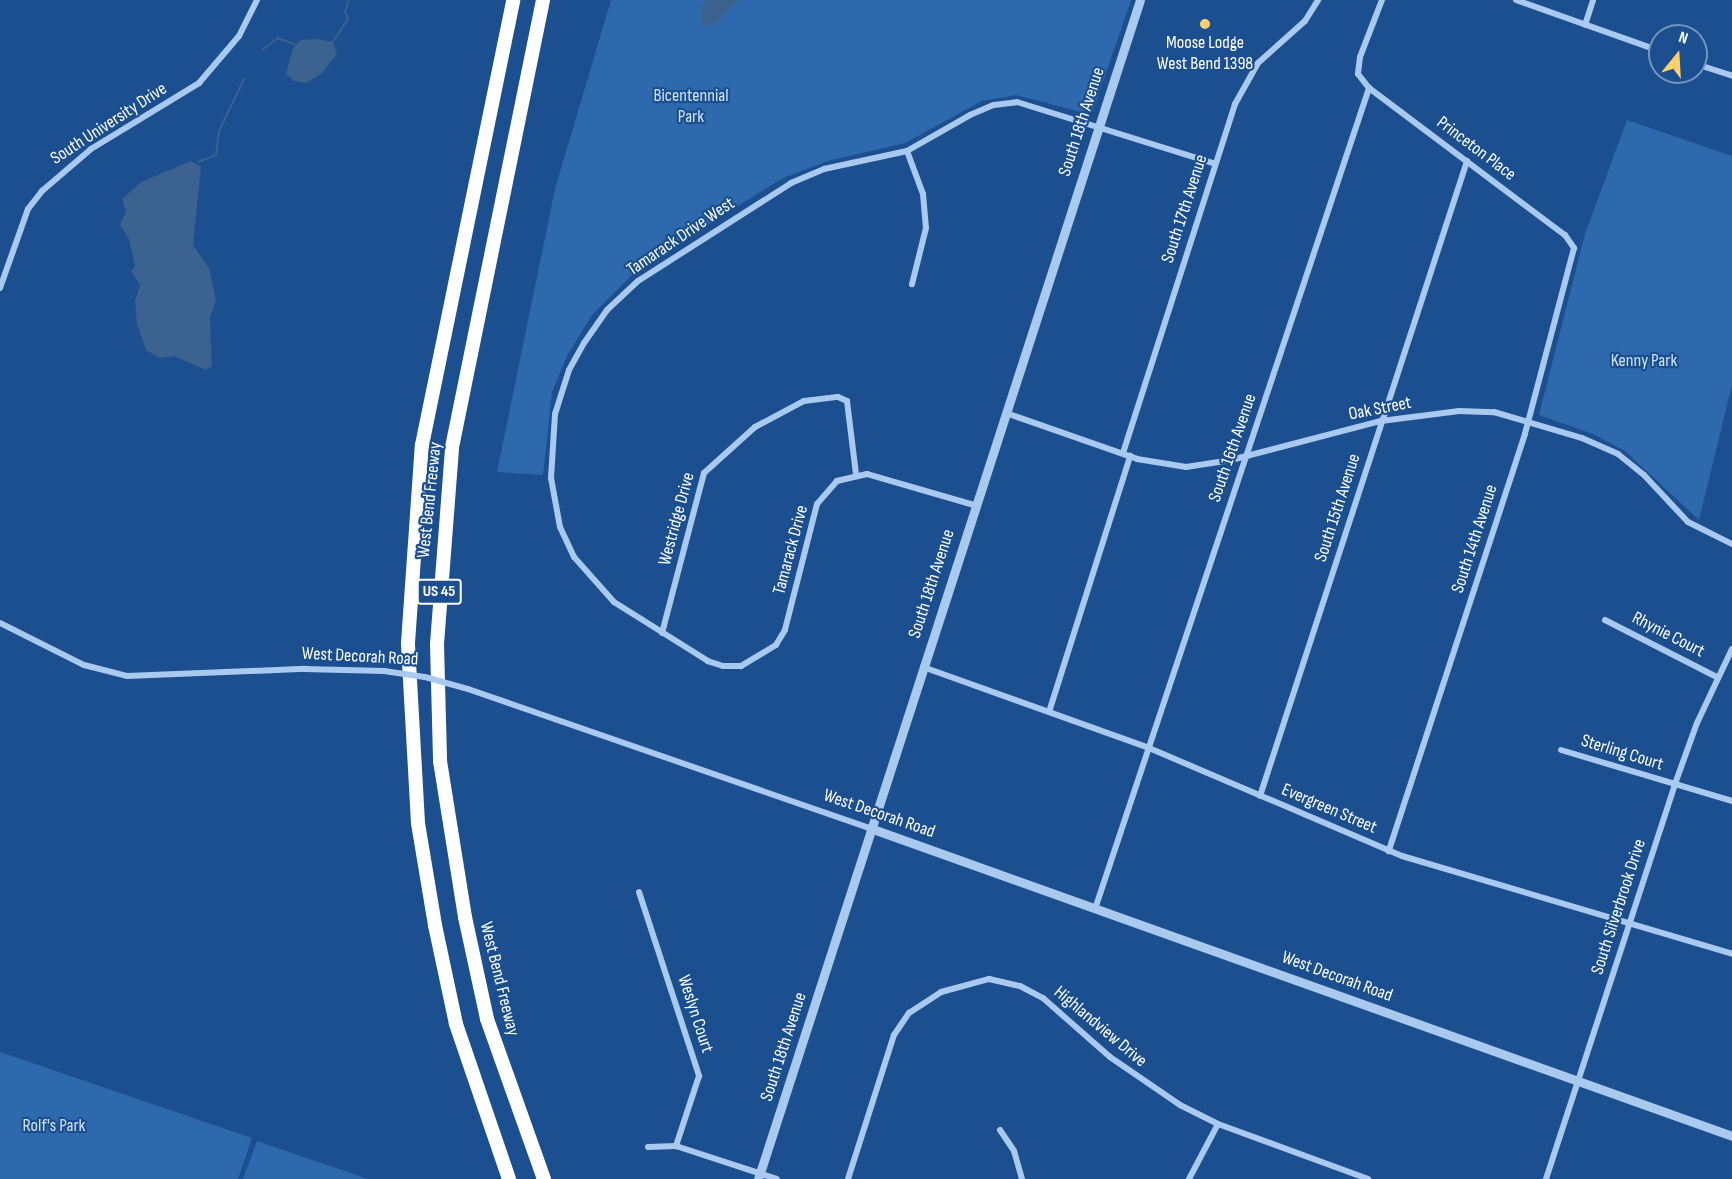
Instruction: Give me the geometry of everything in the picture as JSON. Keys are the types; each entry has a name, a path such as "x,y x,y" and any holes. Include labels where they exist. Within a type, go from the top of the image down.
{"highway":[{"name":"West Bend Freeway","path":"509,1179 495,1145 456,1024 435,925 418,822 408,643 423,445 513,0"},
{"name":"West Bend Freeway","path":"543,0 452,449 437,644 440,760 465,917 487,1019 544,1179"}],"street":[{"name":"South University Drive","path":"0,288 28,209 42,190 91,149 199,83 239,36 257,0"},
{"name":"South 18th Avenue","path":"759,1176 974,505 1140,0"},
{"name":"South 17th Avenue","path":"1123,453 1216,164 1247,79 1258,63 1305,21 1318,0"},
{"path":"1370,88 1358,74 1360,57 1382,0"},
{"path":"1516,0 1648,47"},
{"path":"1585,25 1593,0"},
{"path":"1708,68 1732,76"},
{"name":"Princeton Place","path":"1370,88 1564,235"},
{"name":"South 16th Avenue","path":"1095,909 1370,88"},
{"name":"Tamarack Drive West","path":"662,633 614,602 574,557 560,527 551,478 555,414 569,370 607,309 638,281 791,183 824,169 907,152 994,105 1017,102 1098,124 1216,164"},
{"path":"907,152 922,194 926,228 912,284"},
{"name":"South 15th Avenue","path":"1260,796 1467,161"},
{"name":"South 14th Avenue","path":"1389,851 1528,420 1574,248 1564,235"},
{"name":"Westridge Drive","path":"662,633 704,473 755,427 804,401 838,397 847,401 856,474"},
{"name":"Oak Street","path":"1006,413 1130,456 1186,467 1246,455 1381,421 1459,411 1494,412 1528,420 1618,454 1644,475 1688,522 1732,544"},
{"path":"1049,712 1130,456"},
{"path":"856,474 884,477 974,505"},
{"name":"Tamarack Drive","path":"662,633 723,666 741,666 771,650 785,630 817,504 837,481 856,474"},
{"name":"Rhynie Court","path":"1605,620 1717,677"},
{"name":"West Decorah Road","path":"0,623 84,665 127,676 305,669 384,671 468,689 870,828 1732,1136"},
{"name":"South Silverbrook Drive","path":"1546,1179 1675,784 1717,677 1732,649"},
{"name":"Evergreen Street","path":"923,667 1149,748 1389,851 1732,954"},
{"name":"Sterling Court","path":"1562,750 1732,801"},
{"name":"Weslyn Court","path":"639,892 699,1076 676,1146"},
{"name":"Highlandview Drive","path":"848,1179 888,1051 909,1013 941,992 989,979 1020,986 1043,998 1130,1073 1218,1124 1368,1179"},
{"path":"1190,1179 1218,1124"},
{"path":"1000,1130 1014,1151 1022,1179"},
{"path":"648,1147 676,1146 759,1176 777,1179"}],"green space":[{"name":"Bicentennial Park","path":"611,0 1131,0 1093,111 1088,114 1016,95 982,101 905,143 828,161 783,178 640,267 592,315 567,356 552,392 543,475 497,472 555,189"},
{"name":"Kenny Park","path":"1627,120 1732,156 1732,385 1699,520 1625,451 1593,434 1539,415 1585,234"},
{"name":"Rolf's Park","path":"0,1052 252,1138 238,1179 0,1179"},
{"path":"257,1141 368,1179 243,1179"}],"shaded area":[{"path":"706,0 738,0 713,26 701,25 701,8"},
{"path":"317,39 333,42 337,54 321,74 306,83 294,81 286,74 293,48 301,40"},
{"path":"191,161 201,167 193,245 209,268 216,300 210,317 212,366 206,370 174,356 160,358 146,350 137,324 135,301 140,285 131,271 135,266 129,239 120,225 126,211 122,199 141,182"}],"waterway":[{"path":"333,42 348,19 345,12 349,0"},
{"path":"262,50 278,38 296,45"},
{"path":"198,162 216,155 219,131 244,79"}],"place":[{"name":"Moose Lodge West Bend 1398","path":"1205,24"}]}
